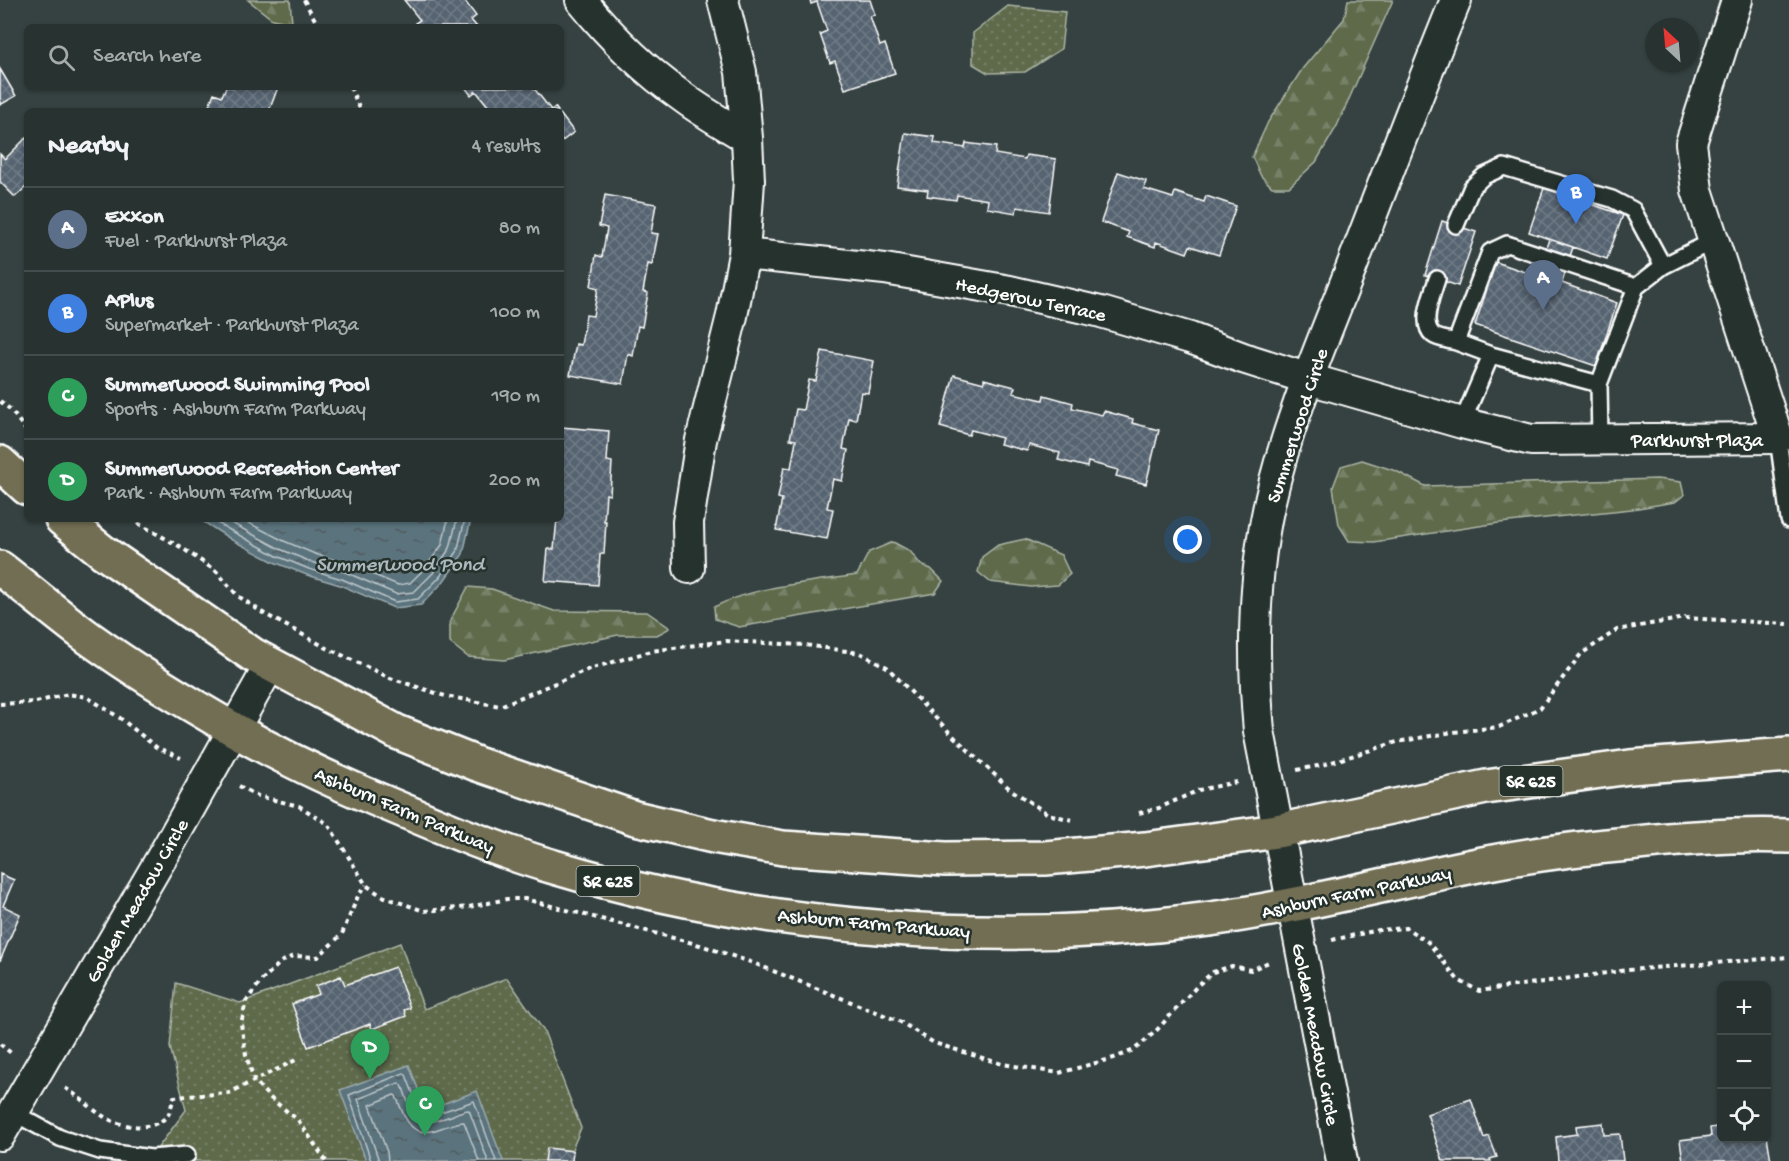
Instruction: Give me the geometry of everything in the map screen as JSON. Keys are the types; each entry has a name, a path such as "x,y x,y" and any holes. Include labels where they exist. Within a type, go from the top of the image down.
{"main road":[{"path":"0,463 24,486"},
{"name":"SR 625","path":"66,522 103,552 243,649 397,732 548,789 635,818 783,848 945,859 1045,858 1145,849 1276,831 1497,786 1630,767 1789,755"},
{"name":"Ashburn Farm Parkway","path":"0,568 89,638 144,675 234,730 324,777 472,840 564,870 649,892 827,922 933,930 1011,932 1123,927 1205,920 1292,906 1490,862 1580,849 1681,838 1789,836"}],"street":[{"path":"581,0 604,27 657,76 684,98 747,138"},
{"path":"689,568 688,522 701,440 732,316 744,254 749,181 741,72 723,0"},
{"name":"Summerwood Circle","path":"1292,906 1276,831 1259,731 1254,682 1258,577 1270,502 1289,436 1309,379 1456,0"},
{"name":"Parkhurst Plaza","path":"1309,379 1462,423 1531,440 1783,438 1697,190 1691,143 1737,0"},
{"name":"Hedgerow Terrace","path":"744,254 885,269 1010,291 1112,315 1190,338 1309,379"},
{"name":"Golden Meadow Circle","path":"5,1117 37,1071 169,845 270,665"},
{"name":"Golden Meadow Circle","path":"1292,906 1342,1161"}],"lane":[{"path":"1456,225 1472,186 1484,176 1504,167 1611,199 1633,210 1663,266"},
{"path":"1600,440 1599,384 1636,287 1663,266 1713,240"},
{"path":"1456,342 1490,252 1507,244 1636,287"},
{"path":"1437,279 1427,316 1428,327 1434,336 1491,355 1599,384"},
{"path":"1462,423 1491,355"},
{"path":"1783,438 1789,520"},
{"path":"5,1117 100,1151 151,1158 187,1155"}],"path":[{"path":"304,0 317,24"},
{"path":"351,90 360,108"},
{"path":"0,401 11,410 24,428"},
{"path":"135,522 179,546 216,571 238,596 325,647 390,678 445,696 500,706 589,669 651,651 726,642 805,645 860,653 887,667 952,735 1010,789 1048,814 1076,820"},
{"path":"1129,816 1159,808 1199,790 1322,765 1397,742 1499,727 1540,708 1581,654 1617,630 1685,618 1789,624"},
{"path":"326,1161 298,1120 269,1097 254,1080 246,1055 241,1024 246,1001 262,980 281,963 293,956 318,957 342,934 358,896 366,885"},
{"path":"0,1044 103,1116 122,1125 145,1126 159,1122 169,1114 174,1097 229,1093 298,1059"}],"green space":[{"path":"248,0 290,0 292,23 272,19"},
{"path":"1348,0 1393,0 1337,126 1316,162 1289,187 1272,187 1261,176 1252,157 1268,122 1303,68 1344,19"},
{"path":"1008,6 1065,12 1061,49 1025,72 988,73 973,64 973,33"},
{"path":"1362,460 1396,471 1425,486 1657,479 1681,482 1684,495 1675,502 1632,509 1499,523 1374,542 1349,541 1339,525 1333,487 1341,466"},
{"path":"1025,539 1061,555 1070,574 1058,585 1031,587 990,582 978,572 982,557 998,545"},
{"path":"893,542 910,551 921,565 931,569 943,581 935,593 739,627 715,619 714,607 747,594 765,589 857,575 869,552"},
{"path":"468,587 492,589 554,611 647,612 670,628 657,635 618,635 504,660 468,657 450,643 450,621"},
{"path":"400,943 424,1009 507,978 544,1031 581,1128 567,1161 148,1161 186,1110 170,1047 176,983 240,1003"}],"water":[{"name":"Summerwood Pond","path":"204,522 470,522 463,554 443,582 421,605 394,608 340,585 274,562"},
{"path":"409,1065 426,1110 477,1091 503,1161 366,1161 340,1090"}],"building":[{"path":"404,0 464,0 476,16 471,20 474,24 416,24 420,20"},
{"path":"810,0 870,0 875,15 870,16 880,46 885,44 895,73 845,89 835,61 830,63 820,34 827,31 817,2 811,4"},
{"path":"0,69 16,96 0,105"},
{"path":"225,90 277,90 270,108 208,108 214,93 222,96"},
{"path":"467,90 535,90 549,108 490,108 476,91 471,95"},
{"path":"564,119 574,132 564,140"},
{"path":"905,133 935,137 934,143 965,148 966,143 996,147 995,154 1025,159 1026,155 1056,159 1049,212 1017,207 1016,213 987,208 988,200 957,195 956,200 927,196 928,190 897,186"},
{"path":"24,140 24,189 15,197 0,182 0,154 5,159"},
{"path":"1118,172 1146,181 1144,189 1173,198 1175,192 1204,202 1206,196 1236,206 1219,255 1190,246 1187,253 1156,242 1155,247 1127,237 1129,232 1101,222"},
{"path":"1544,188 1623,215 1607,259 1529,232"},
{"path":"605,195 656,204 651,233 658,234 652,265 648,264 643,292 648,293 642,327 638,326 633,356 628,354 623,384 570,375 576,344 581,345 586,315 593,316 598,288 591,286 596,255 602,257 607,228 599,226"},
{"path":"1442,221 1476,232 1458,286 1425,275"},
{"path":"1549,239 1573,247 1562,283 1617,303 1596,366 1475,325 1496,262 1537,276"},
{"path":"822,351 874,361 868,393 861,392 856,420 849,418 843,449 848,450 842,481 833,479 827,508 833,509 827,539 776,530 782,499 778,498 784,467 791,468 796,440 790,439 796,409 803,410 809,380 816,381"},
{"path":"954,375 984,383 984,379 1015,387 1013,393 1043,400 1044,395 1073,403 1072,408 1102,415 1104,411 1133,419 1132,423 1159,430 1146,484 1116,476 1118,470 1088,462 1087,467 1058,460 1060,453 1029,445 1027,451 1000,444 1002,438 971,430 969,435 940,427"},
{"path":"564,427 609,431 607,461 612,462 610,495 606,494 604,554 600,554 598,585 545,581 548,549 554,549 557,522 564,522"},
{"path":"0,874 14,880 3,906 20,914 0,961"},
{"path":"395,967 410,1008 404,1010 406,1016 372,1029 370,1024 308,1047 292,1004 319,994 316,986 341,976 345,985"},
{"path":"1471,1099 1484,1138 1489,1136 1497,1157 1490,1159 1491,1161 1443,1161 1427,1114"},
{"path":"1603,1123 1604,1135 1620,1134 1623,1161 1558,1161 1556,1137 1577,1134 1576,1126"},
{"path":"1717,1127 1717,1143 1768,1143 1771,1161 1683,1161 1680,1140 1711,1136 1710,1128"},
{"path":"547,1148 573,1151 572,1161 545,1161"}],"place":[{"name":"APlus","path":"1576,224"},
{"name":"Exxon","path":"1543,310"},
{"name":"Summerwood Recreation Center","path":"370,1079"},
{"name":"Summerwood Swimming Pool","path":"425,1136"}]}
